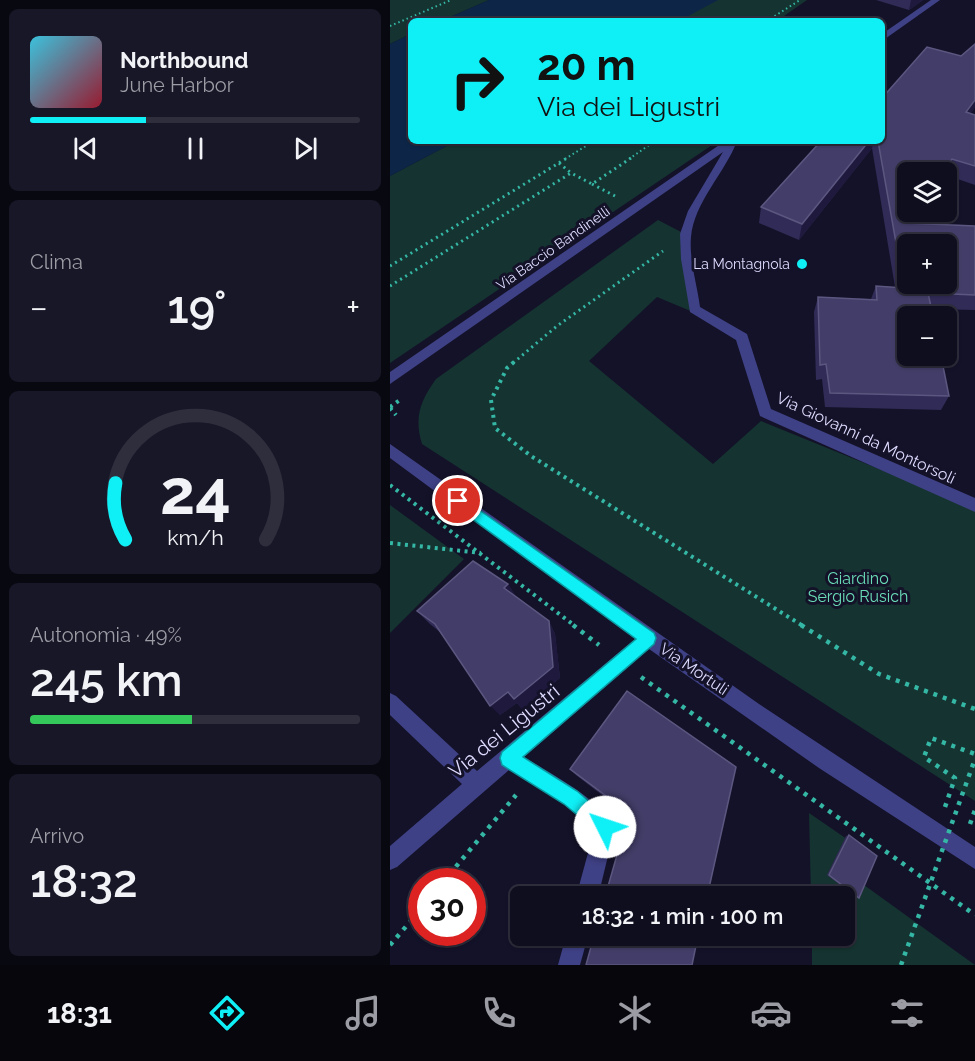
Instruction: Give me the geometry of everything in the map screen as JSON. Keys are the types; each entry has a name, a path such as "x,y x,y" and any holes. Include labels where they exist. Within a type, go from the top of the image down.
{"street":[{"path":"885,36 936,0"},
{"name":"Via Baccio Bandinelli","path":"390,379 728,144"},
{"path":"685,234 695,211 723,165 731,144"},
{"name":"Via Giovanni da Montorsoli","path":"685,234 694,309 742,337 765,412 975,505"},
{"name":"Via Mortuli","path":"390,450 648,638 975,859"},
{"name":"Via dei Ligustri","path":"390,860 648,638"},
{"path":"390,702 476,784"},
{"path":"508,758 571,797 605,827 590,886"},
{"path":"569,965 574,946"}],"path":[{"path":"409,18 451,0"},
{"path":"773,18 800,0"},
{"path":"390,26 408,18"},
{"path":"390,266 589,144"},
{"path":"592,184 651,144"},
{"path":"559,163 571,173 619,199"},
{"path":"390,286 571,173"},
{"path":"685,234 557,326 507,368 491,400 495,428 531,456 879,674 975,709"},
{"path":"390,408 396,416"},
{"path":"390,485 482,553 621,663 975,915"},
{"path":"390,543 482,553 527,552"},
{"path":"935,833 955,778 924,757 931,738 975,754"},
{"path":"901,965 975,759"},
{"path":"455,868 535,773"},
{"path":"390,945 408,924"}],"green space":[{"path":"390,0 489,0 448,18 408,18 408,35 390,44"},
{"path":"713,0 807,0 784,16 790,18 680,18"},
{"path":"450,144 714,144 390,363 390,176"},
{"name":"Giardino Sergio Rusich","path":"658,220 685,234 693,312 657,297 589,361 713,464 761,421 975,508 975,801 422,444 419,426 420,410 422,402 436,379"},
{"path":"390,505 464,559 390,633"},
{"path":"809,813 876,859 864,885 975,965 812,965 812,946 855,946 855,886 811,886"}],"water":[{"path":"489,0 718,0 685,18 448,18"},
{"path":"408,35 408,144 450,144 390,176 390,44"}],"building":[{"path":"975,44 975,100 966,112 975,115 975,166 952,159 950,162 897,162 897,222 975,226 975,295 952,294 957,294 957,234 897,234 897,248 879,144 885,144 885,95 927,47 961,56"},
{"path":"818,144 867,144 802,224 761,207"},
{"path":"876,286 897,288 897,294 928,294 931,306 897,306 897,366 943,366 949,396 830,393 826,364 820,365 818,297 877,300"},
{"path":"473,561 508,584 504,588 549,621 553,667 514,699 508,692 490,706 435,624 417,611"},
{"path":"627,691 736,767 709,886 608,886 629,813 570,769"},
{"path":"849,835 877,856 859,898 855,895 855,886 843,886 829,875"},
{"path":"591,946 696,946 692,965 586,965"}],"place":[{"name":"La Montagnola","path":"802,264"}],"route":[{"path":"458,501 648,638 508,758 571,797 605,827"}]}
